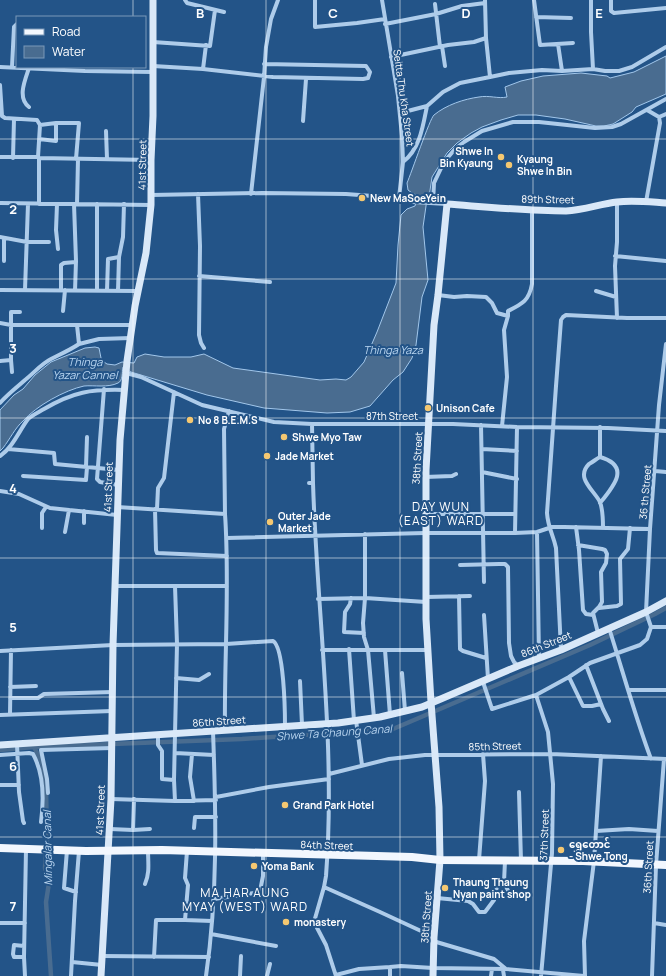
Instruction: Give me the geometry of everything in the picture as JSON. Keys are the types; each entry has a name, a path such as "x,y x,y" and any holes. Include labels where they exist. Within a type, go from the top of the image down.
{"main road":[{"name":"41st Street","path":"101,976 110,829 113,645 118,484 127,361 146,252 151,205 154,42 153,0"},
{"name":"89th Street","path":"447,204 532,210 573,210 617,202 666,203"},
{"name":"38th Street","path":"433,976 434,939 440,860 436,755 431,709 428,650 425,514 434,325 447,204"},
{"name":"86th Street","path":"0,745 112,743 159,737 213,733 225,730 328,724 374,718 422,707 431,709 518,666 561,650 598,633 610,633 647,616 666,601"},
{"path":"0,848 26,849"},
{"name":"84th Street","path":"26,849 187,850 405,857 440,860 594,861 666,865"}],"street":[{"path":"185,0 187,3 224,12"},
{"path":"251,194 268,32 278,0"},
{"path":"315,0 315,27 385,21 436,14 485,1 486,38 490,77"},
{"name":"Seitta Thu Kha Street","path":"382,0 400,113 403,162 399,198"},
{"path":"534,0 540,45 573,43"},
{"path":"591,0 593,69"},
{"path":"611,0 611,11 614,13 666,8"},
{"path":"435,4 445,66"},
{"path":"154,42 210,45 215,10"},
{"path":"536,17 571,18"},
{"path":"12,67 14,27 16,25"},
{"path":"391,57 441,46 474,42 486,38"},
{"path":"558,44 562,71"},
{"path":"203,69 206,45"},
{"path":"400,113 427,106 443,92 464,82 542,70 562,71 593,69 619,71 638,63 666,47"},
{"path":"29,108 25,105 23,85 31,68 203,69 264,77 306,79 363,79 368,78 370,72 366,66 264,64"},
{"path":"0,66 16,67"},
{"path":"303,122 306,79"},
{"path":"0,85 2,118 37,120 40,125 38,157 39,204"},
{"path":"431,202 434,183 444,162 455,149 482,131 508,123 528,122 604,128 616,126 666,99"},
{"path":"403,162 411,155 416,146 422,129 427,106"},
{"path":"647,110 659,117"},
{"path":"659,117 666,114"},
{"path":"646,202 660,123 659,117"},
{"path":"13,158 14,119"},
{"path":"39,139 56,141 56,123"},
{"path":"40,125 79,123 75,290"},
{"path":"106,131 107,159"},
{"path":"0,157 151,160"},
{"path":"198,194 200,246 199,335 204,348"},
{"name":"89th Street","path":"151,195 346,194 399,198 413,202 447,204"},
{"path":"617,202 617,242 615,256 617,318"},
{"path":"0,203 151,205"},
{"path":"26,290 28,204"},
{"path":"57,204 56,230 58,249"},
{"path":"97,204 97,291"},
{"path":"118,291 119,257 123,238 124,204"},
{"path":"502,426 506,377 504,330 508,311 526,300 530,292 532,277 532,210"},
{"path":"4,261 2,238 27,242 49,242"},
{"path":"615,256 666,261"},
{"path":"107,291 108,258 119,257"},
{"path":"63,311 61,265 64,262 76,262"},
{"path":"199,276 270,282"},
{"path":"0,290 138,291"},
{"path":"596,292 616,297"},
{"path":"438,295 454,298 467,296 486,297 492,303 497,313 508,316"},
{"path":"12,372 11,312 20,312"},
{"path":"561,650 556,548 549,528 548,506 561,320 563,316 666,318"},
{"path":"0,323 11,325 133,325"},
{"path":"77,325 79,344"},
{"path":"0,403 6,395 38,368 52,358 79,344 100,339 131,338"},
{"name":"36 th Street","path":"651,627 647,616 650,529 657,430 666,344"},
{"path":"0,361 11,360"},
{"name":"87th Street","path":"126,372 141,377 202,405 274,422 312,424 429,424 518,427 600,427 666,431"},
{"path":"0,456 8,449 30,417 60,400 77,394 104,389 124,390"},
{"path":"104,389 97,479 98,481 118,484"},
{"path":"174,392 164,478 158,488 156,509 156,550 157,553 227,556"},
{"path":"225,730 224,687 227,538 225,514 224,429 229,412"},
{"path":"312,424 311,483 328,724 329,774 327,855 324,887 314,922 326,945 336,975 365,968 390,968 401,966 505,969 542,974 584,976 584,941 594,861 601,756"},
{"path":"481,425 484,582"},
{"path":"516,533 515,514 518,427"},
{"path":"600,427 600,457"},
{"path":"23,476 86,480 87,437"},
{"path":"8,449 52,453 54,454 55,464 119,470"},
{"path":"482,449 517,451"},
{"path":"600,457 585,469 583,476 586,484 594,492 600,503 603,528"},
{"path":"600,457 609,460 615,465 618,474 614,484 600,503"},
{"path":"655,471 666,472"},
{"path":"482,472 517,479"},
{"path":"426,477 452,476 456,474"},
{"path":"0,491 19,494 46,507 117,515"},
{"path":"42,528 42,513 46,507"},
{"path":"117,507 225,514"},
{"path":"65,532 69,510"},
{"path":"84,511 84,523"},
{"path":"425,514 515,514"},
{"path":"227,538 365,534 516,533 537,532 549,528 576,527 650,529"},
{"path":"576,527 583,610 586,614 593,616"},
{"path":"598,633 593,612 598,609 621,604 620,559 628,548 630,528"},
{"path":"537,532 539,658"},
{"path":"365,534 365,598 363,607 364,633 368,650 374,718"},
{"path":"578,545 602,549 606,552 606,563 601,572 602,602 598,609"},
{"path":"460,565 505,564 508,567 509,643 512,659 518,666"},
{"path":"115,586 227,586"},
{"path":"175,586 177,644 174,736 175,801"},
{"path":"459,596 460,649 463,652 486,658"},
{"path":"318,599 426,599 470,596"},
{"path":"350,598 350,604 345,612 344,632 364,633"},
{"path":"484,615 486,658 485,682 486,692 492,709 536,695 569,677 586,665 617,652 640,645 647,639 651,627 666,627"},
{"path":"610,633 629,690 637,721 651,759"},
{"path":"0,651 113,645 275,642 280,656 282,670 286,726"},
{"path":"10,714 11,650"},
{"path":"322,650 428,650"},
{"path":"349,650 355,721 362,765"},
{"path":"385,650 390,715"},
{"path":"586,665 609,721"},
{"path":"402,673 405,710"},
{"path":"176,678 199,680 209,674"},
{"path":"569,677 583,706 601,704"},
{"path":"300,681 302,725"},
{"path":"10,687 36,686"},
{"path":"629,690 666,690"},
{"path":"10,698 38,698 44,694 113,692"},
{"name":"37th Street","path":"536,695 548,732 551,754 553,798 551,861 542,974"},
{"path":"0,715 112,711"},
{"path":"206,976 214,899 216,851 216,798 213,733"},
{"path":"159,737 158,745 162,751 162,779 174,780"},
{"path":"48,793 47,779 40,750 112,743"},
{"path":"17,745 18,785 24,823"},
{"path":"0,755 32,753 38,765 42,791 42,822"},
{"path":"175,753 214,755"},
{"path":"192,754 190,777 194,801"},
{"path":"479,860 485,781 483,754"},
{"name":"85th Street","path":"329,774 401,757 436,755 551,754 665,759"},
{"name":"36th Street","path":"652,976 658,831 665,759"},
{"path":"111,799 194,801 269,787 329,779"},
{"path":"0,785 18,785"},
{"path":"519,792 521,861"},
{"path":"133,830 134,799"},
{"path":"194,828 195,817 216,817"},
{"path":"110,829 150,829"},
{"path":"596,831 629,829 658,831"},
{"path":"25,976 24,946 26,849"},
{"path":"63,850 64,888 76,892"},
{"path":"71,976 80,850"},
{"path":"145,884 148,878 148,850"},
{"path":"185,920 188,885 185,878 187,850"},
{"path":"214,899 260,891 263,876 263,852"},
{"path":"505,861 504,882 510,895"},
{"path":"437,898 468,901 473,904 479,912 484,913 494,900 497,886 504,882"},
{"path":"324,887 380,912 434,939 494,959 505,969"},
{"path":"154,957 156,920 212,921"},
{"path":"0,923 25,923"},
{"path":"654,923 666,925"},
{"path":"211,934 276,946"},
{"path":"24,946 14,945 13,954 14,957 24,957"},
{"path":"102,956 209,957"},
{"path":"240,976 241,956"},
{"path":"72,962 102,965"},
{"path":"267,976 270,964"},
{"path":"390,968 390,976"},
{"path":"491,976 492,969"},
{"path":"504,976 505,969"}],"water":[{"path":"666,56 666,94 636,107 632,112 613,124 596,126 565,119 536,115 518,115 482,127 457,143 447,153 432,177 429,197 427,199 423,227 428,280 422,297 416,345 412,358 403,372 393,380 370,406 350,412 327,413 264,408 207,395 131,372 123,367 120,382 114,385 84,386 76,388 43,404 20,424 0,451 0,410 14,395 23,389 35,375 51,362 85,348 99,348 101,358 104,362 115,365 122,362 134,363 137,357 145,354 164,357 191,357 204,354 233,368 320,380 346,380 351,377 364,362 396,283 401,215 407,209 415,206 417,198 416,195 408,190 407,183 434,115 450,105 467,99 507,97 505,87 521,81 543,76 581,73 607,76 610,78 634,72"}],"waterway":[{"name":"Shwe Ta Chaung Canal","path":"0,750 34,747 242,739 393,729 590,645 666,608"},
{"name":"Mingalar Canal","path":"34,747 42,763 46,787 47,840 45,868 49,883 46,902 51,976"}],"place":[{"name":"Shwe In Bin Kyaung","path":"501,157"},
{"name":"Kyaung Shwe In Bin","path":"509,165"},
{"name":"New MaSoeYein","path":"362,198"},
{"name":"Unison Cafe","path":"428,408"},
{"name":"No 8 B.E.M.S","path":"190,420"},
{"name":"Shwe Myo Taw","path":"284,437"},
{"name":"Jade Market","path":"267,456"},
{"name":"Outer Jade Market","path":"270,522"},
{"name":"Grand Park Hotel","path":"285,805"},
{"name":"ရွှေတောင် - Shwe Tong","path":"561,850"},
{"name":"Yoma Bank","path":"254,866"},
{"name":"Thaung Thaung Nyan paint shop","path":"445,888"},
{"name":"monastery","path":"286,922"}],"district":[{"name":"DAY WUN (EAST) WARD","path":"441,513"},
{"name":"MA HAR AUNG MYAY (WEST) WARD","path":"245,899"}],"water label":[{"name":"Thinga Yaza","path":"393,349"},
{"name":"Thinga Yazar Cannel","path":"85,367"}]}
